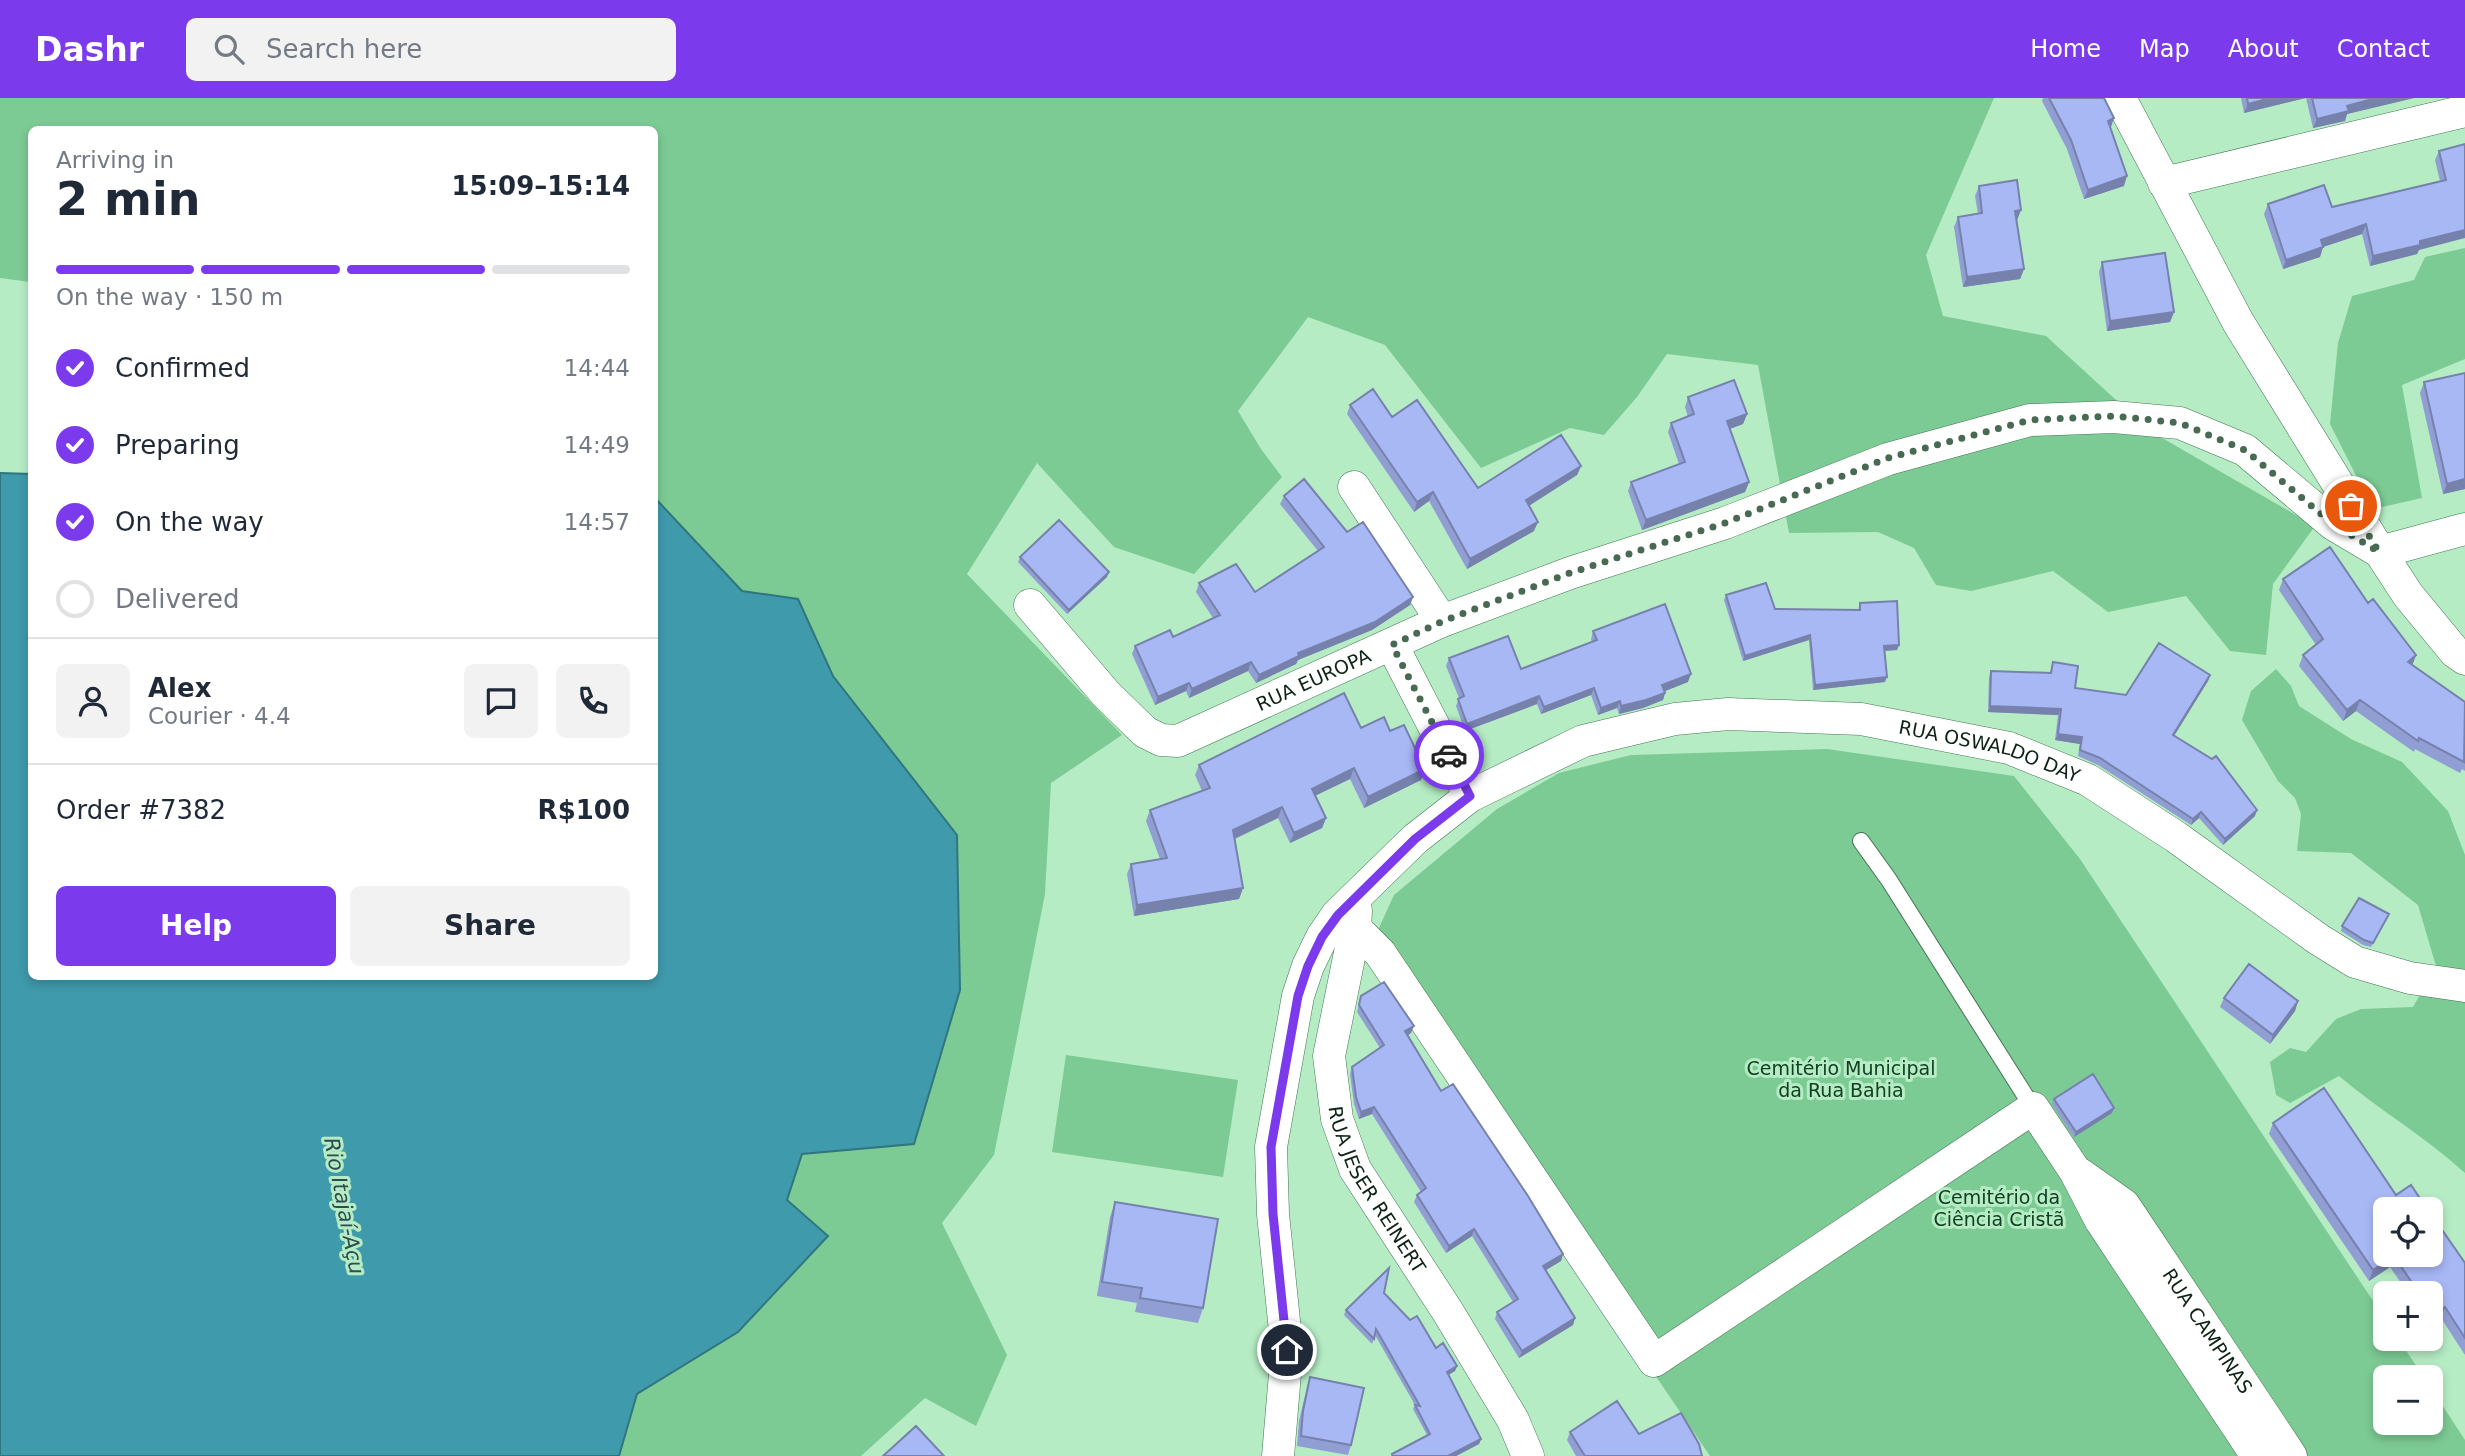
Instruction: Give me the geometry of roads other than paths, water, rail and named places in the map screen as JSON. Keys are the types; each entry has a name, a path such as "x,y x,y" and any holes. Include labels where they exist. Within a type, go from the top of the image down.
{"street":[{"path":"2120,98 2238,322 2379,552 2408,595 2455,652 2465,659"},
{"path":"2164,183 2465,111"},
{"name":"RUA EUROPA","path":"1030,605 1106,694 1145,732 1161,740 1178,741 1443,621 1570,573 1725,523 1888,458 2030,420 2114,416 2180,423 2245,450 2333,524 2379,552"},
{"path":"1354,487 1443,621"},
{"path":"2379,552 2465,529"},
{"path":"1392,645 1470,796"},
{"name":"RUA OSWALDO DAY","path":"1278,1456 1287,1350 1273,1214 1271,1147 1298,996 1308,966 1322,937 1338,915 1415,839 1470,796 1583,741 1675,719 1728,714 1861,719 2009,748 2088,780 2176,837 2318,939 2355,962 2410,978 2465,986"},
{"name":"RUA JESER REINERT","path":"1356,896 1355,928 1329,1056 1336,1119 1354,1169 1448,1312 1513,1420 1528,1456"},
{"path":"1355,928 1380,953 1654,1361 2033,1108 2075,1171 2112,1213"},
{"name":"RUA CAMPINAS","path":"2112,1213 2257,1456"},
{"name":"RUA CAMPINAS","path":"2112,1213 2291,1456"}],"lane":[{"path":"1861,841 1889,880 2033,1108"}],"water":[{"name":"Rio Itajaí-Açu","path":"0,473 28,474 28,980 658,980 658,501 742,591 798,599 833,676 957,835 960,990 914,1144 802,1154 787,1200 828,1236 738,1332 637,1394 619,1456 0,1456"}],"park label":[{"name":"Cemitério Municipal da Rua Bahia","path":"1841,1079"},
{"name":"Cemitério da Ciência Cristã","path":"1999,1208"}]}
